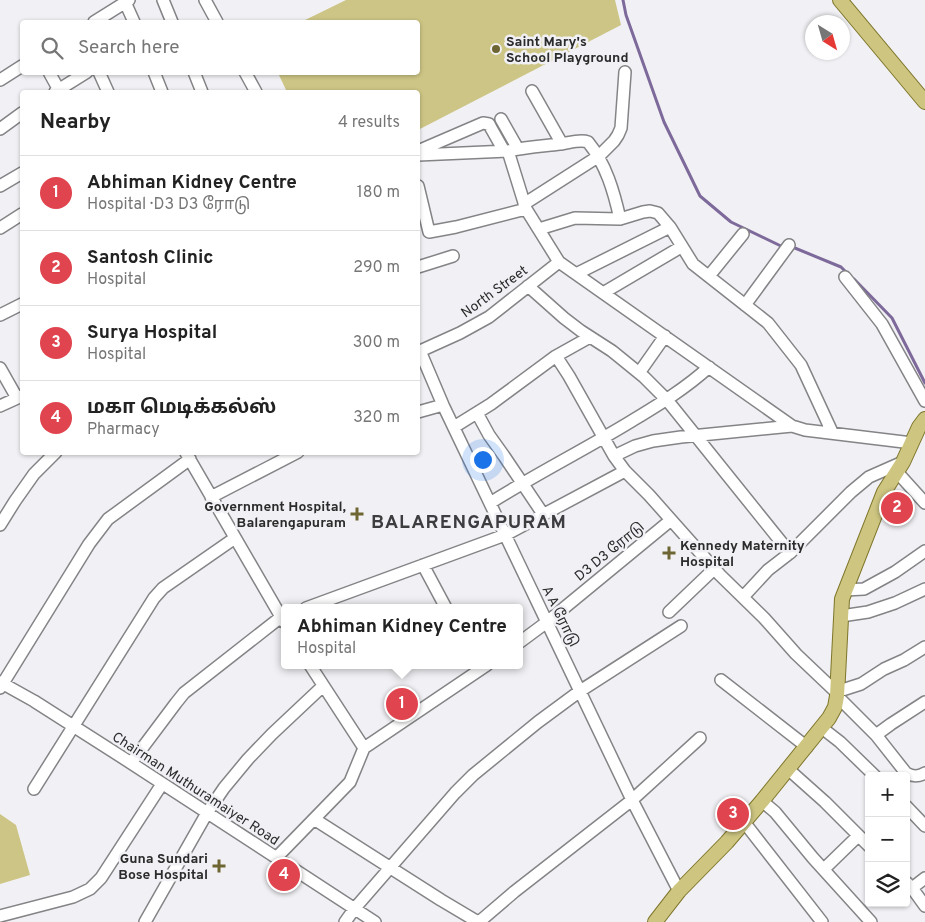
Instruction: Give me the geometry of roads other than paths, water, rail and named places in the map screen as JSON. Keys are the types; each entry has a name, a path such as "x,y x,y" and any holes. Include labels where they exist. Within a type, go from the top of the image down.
{"main road":[{"path":"840,0 925,102"},
{"path":"655,922 679,891 762,801 822,728 835,707 842,599 884,492 923,426"}],"street":[{"path":"163,0 171,20"},
{"path":"205,0 216,20"},
{"path":"97,20 127,1 133,20"},
{"path":"0,80 20,67"},
{"path":"420,195 428,232 456,227 525,206 598,156 614,142 621,128 625,72"},
{"path":"51,75 57,90"},
{"path":"61,90 83,75"},
{"path":"100,75 107,90"},
{"path":"155,75 161,90"},
{"path":"195,75 201,90"},
{"path":"247,75 255,90"},
{"path":"532,91 562,144"},
{"path":"0,129 20,114"},
{"path":"501,119 525,206 559,262 792,426 805,430 912,443"},
{"path":"420,152 484,123 488,124 510,150"},
{"path":"420,153 510,150 585,140 598,156 614,193 620,219"},
{"path":"0,186 20,174"},
{"path":"539,229 575,218 620,219 650,211 658,213 670,227 693,264 768,323 801,365 832,432"},
{"path":"0,228 20,215"},
{"path":"576,274 670,227"},
{"path":"709,276 743,234"},
{"path":"744,304 789,245"},
{"path":"604,293 681,247"},
{"path":"420,267 452,256"},
{"name":"North Street","path":"420,352 489,317 559,262"},
{"path":"845,277 882,324 925,402"},
{"path":"528,286 564,318 612,351 639,373 667,400 790,553"},
{"path":"0,315 20,305"},
{"path":"639,373 665,336"},
{"path":"454,427 477,413 556,356 590,337"},
{"name":"A A ரோடு","path":"420,354 632,800 679,891"},
{"path":"556,356 570,376 614,456 625,471 714,568 876,735 906,774 912,777 925,773"},
{"path":"490,503 667,400 709,367"},
{"path":"0,368 20,397 0,406"},
{"path":"420,411 443,405"},
{"path":"477,413 489,435 544,514"},
{"path":"614,456 635,446 653,441 792,426"},
{"path":"0,525 34,474 53,455"},
{"path":"211,497 292,455"},
{"path":"1,685 89,544 108,519 188,456 281,615"},
{"path":"742,597 768,570 790,553 851,492 869,477 900,467 925,503"},
{"path":"317,604 505,534 625,471"},
{"name":"D3 D3 ரோடு","path":"523,640 671,520"},
{"path":"34,789 162,588 235,538"},
{"path":"845,590 864,589 895,572 925,551"},
{"path":"423,565 444,604"},
{"path":"669,612 714,568"},
{"path":"841,616 868,612 925,589"},
{"path":"131,763 184,693 281,620"},
{"path":"345,922 455,793 473,775 538,722 580,691 681,626"},
{"path":"836,694 861,684 925,647"},
{"path":"312,669 364,748"},
{"path":"276,858 350,782 364,748 478,669"},
{"path":"722,680 807,746"},
{"name":"Chairman Muthuramaiyer Road","path":"1,685 34,701 375,922"},
{"path":"145,922 207,813 224,788 272,734 323,686"},
{"path":"876,735 925,702"},
{"path":"822,728 840,742 871,772"},
{"path":"314,819 478,922 632,800 700,738"},
{"path":"788,769 825,802 865,842"},
{"path":"0,916 73,897 90,889 101,878 162,784"},
{"path":"762,801 775,812 871,922"},
{"path":"910,810 925,826"},
{"path":"744,822 822,922"},
{"path":"824,869 858,836"},
{"path":"910,885 925,878"},
{"path":"910,886 925,906"}],"waterway":[{"path":"623,0 626,15 664,122 700,196 731,222 783,247"},
{"path":"790,246 841,267 847,273"},
{"path":"854,279 892,318 925,383"}],"place":[{"name":"Saint Mary's School Playground","path":"496,49"},
{"name":"Santosh Clinic","path":"897,508"},
{"name":"Government Hospital, Balarengapuram","path":"357,514"},
{"name":"Kennedy Maternity Hospital","path":"669,553"},
{"name":"Abhiman Kidney Centre","path":"402,704"},
{"name":"Surya Hospital","path":"733,814"},
{"name":"Guna Sundari Bose Hospital","path":"219,866"},
{"name":"மகா மெடிக்கல்ஸ்","path":"284,875"}],"district":[{"name":"BALARENGAPURAM","path":"469,521"}]}
